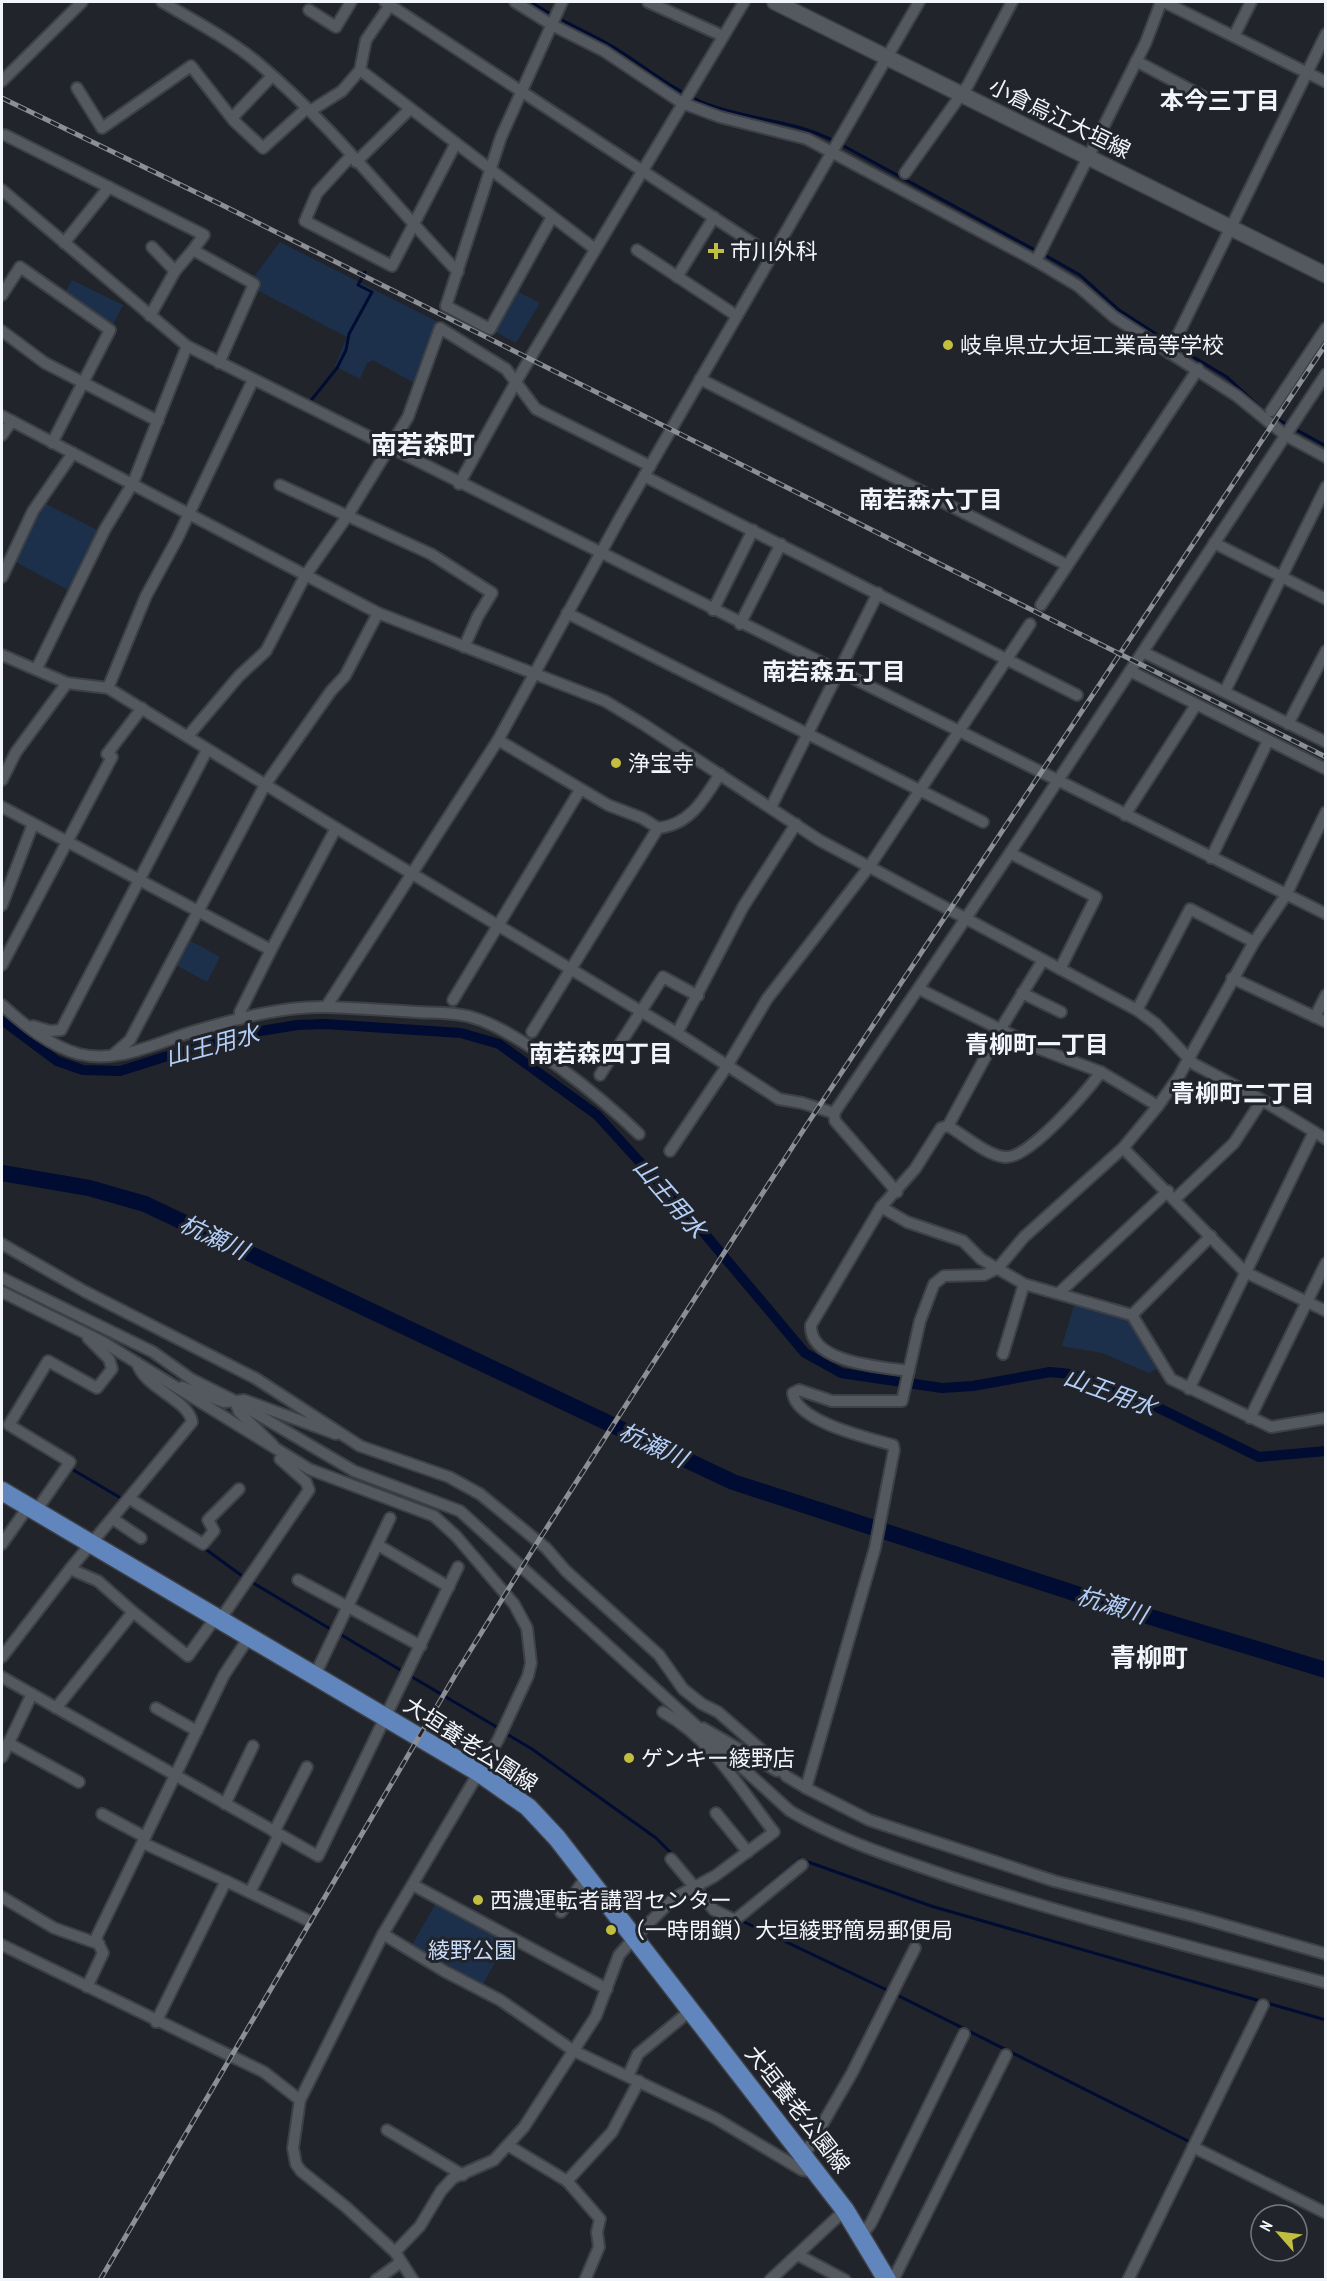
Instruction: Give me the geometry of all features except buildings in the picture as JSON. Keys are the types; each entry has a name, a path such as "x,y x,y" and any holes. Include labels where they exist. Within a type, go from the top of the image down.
{"main road":[{"name":"小倉烏江大垣線","path":"775,2 1326,275"},
{"name":"大垣養老公園線","path":"2,1491 478,1772 528,1807 587,1876 817,2173 862,2235 887,2280"}],"street":[{"path":"2,81 82,2"},
{"path":"162,2 231,42 272,76 309,110 458,272"},
{"path":"309,10 336,27 351,2"},
{"path":"515,2 554,20 720,117 791,134 833,151 1039,256 1114,317 1172,346 1198,369 1237,396 1285,435 1326,457"},
{"path":"552,217 490,329 446,306 501,137 562,2"},
{"path":"648,2 723,36"},
{"path":"459,484 595,249 744,2"},
{"path":"326,1006 498,741 647,471 919,2"},
{"path":"905,173 962,94 985,57 1012,2"},
{"path":"1039,256 1163,2 1326,82"},
{"path":"1234,36 1251,2"},
{"path":"77,88 102,128 191,66 232,118 263,148 309,110 342,90 360,70 366,40 387,3 771,255"},
{"path":"1172,346 1326,34"},
{"path":"1136,61 1204,97"},
{"path":"360,70 595,249"},
{"path":"232,118 272,76"},
{"path":"410,109 317,193 305,222 392,266 456,143"},
{"path":"5,135 204,235 175,271 150,316"},
{"path":"64,243 109,187"},
{"path":"2,190 187,346 459,484 1326,914"},
{"path":"677,277 714,217"},
{"path":"152,247 175,271"},
{"path":"193,250 254,284 219,363"},
{"path":"636,250 736,316"},
{"path":"2,295 20,267 110,330 52,442"},
{"path":"188,736 239,676 266,651 305,576 348,515 408,417 440,328 491,359 517,381 536,409 753,530 1077,695"},
{"path":"1271,411 1326,328"},
{"path":"2,331 23,349 158,421"},
{"path":"38,668 105,529 133,483 187,346"},
{"path":"1041,605 1198,369"},
{"path":"897,1192 835,1120 834,1113 1010,853 1326,374"},
{"path":"700,379 1067,565"},
{"path":"108,688 146,596 253,380"},
{"path":"2,435 7,418 378,613 605,701 796,824 869,867 1137,1010 1156,1024 1194,1064 1321,1133 1245,1272 1189,1389"},
{"path":"2,577 33,511 73,453"},
{"path":"280,485 431,554 492,593 478,616 464,647"},
{"path":"1225,691 1326,487"},
{"path":"713,610 753,530"},
{"path":"1214,543 1326,599"},
{"path":"740,624 781,544"},
{"path":"771,807 878,593"},
{"path":"112,1056 130,1040 200,912 265,785 331,691 345,676 378,613"},
{"path":"567,613 983,822"},
{"path":"670,1151 779,983 869,867 1030,624"},
{"path":"1288,724 1326,651"},
{"path":"1143,652 1326,742"},
{"path":"4,660 38,668 67,683 108,688 569,970 677,1033 779,1099 834,1113"},
{"path":"1130,671 1326,769"},
{"path":"2,780 16,752 67,683"},
{"path":"1125,815 1196,705"},
{"path":"2,965 112,757 107,754 142,708"},
{"path":"498,741 535,760 580,790 608,805 642,818 658,828 673,827 699,807 720,774"},
{"path":"1211,858 1269,741"},
{"path":"18,1020 21,1018 34,1027 50,1031 61,1030 207,750"},
{"path":"453,1000 580,790"},
{"path":"2,807 271,950"},
{"path":"806,1788 875,1548 883,1516 893,1445 823,1422 797,1404 792,1393 799,1390 832,1401 902,1401 920,1321 934,1284 944,1276 984,1275 998,1268 1024,1238 1123,1148 1158,1106 1189,1058 1232,978 1286,895 1326,812"},
{"path":"2,905 33,824"},
{"path":"677,1033 743,906 796,824"},
{"path":"240,1019 240,1012 271,950 336,828"},
{"path":"532,1032 658,828"},
{"path":"1010,853 1096,897 1060,969"},
{"path":"1137,1010 1190,909 1254,942"},
{"path":"948,1126 1000,1030 1043,960"},
{"path":"600,1075 663,977 698,996"},
{"path":"1232,978 1326,1022"},
{"path":"919,989 1040,1049 1101,1072 1158,1106"},
{"path":"1022,993 1061,1012"},
{"path":"1315,1017 1326,995"},
{"path":"2,1005 38,1035 80,1054 112,1056 240,1019 306,1006 471,1017 494,1026 521,1041 609,1106 639,1134"},
{"path":"908,1373 837,1357 819,1345 810,1333 811,1325 881,1207 897,1192 941,1128 948,1126 1001,1156 1015,1155 1048,1131 1101,1072"},
{"path":"1059,1293 1234,1143 1262,1100"},
{"path":"1123,1148 1245,1272 1326,1311"},
{"path":"881,1207 907,1222 963,1241 981,1259 1024,1284 1132,1315 1171,1379 1250,1418 1271,1427 1326,1418"},
{"path":"1132,1315 1211,1236"},
{"path":"2,1244 94,1296 255,1378 353,1441 374,1452 449,1477 487,1500 546,1548 566,1572 659,1655 683,1689 702,1704 718,1712 780,1766 786,1776"},
{"path":"1250,1418 1326,1263"},
{"path":"2,1278 153,1352 191,1379 235,1401 354,1471 460,1511 694,1728 789,1811 838,1838 1011,1897 1326,1983"},
{"path":"1003,1354 1024,1284"},
{"path":"2,1292 86,1334 137,1363 277,1451 320,1474 416,1507 434,1516 456,1536 514,1604 527,1628 531,1664 528,1676 498,1740 383,1934 300,2100 293,2148 296,2164 301,2171 346,2207 398,2257 413,2280"},
{"path":"2,1544 70,1462 9,1425 48,1361 97,1388 112,1369 109,1359 89,1340 86,1334"},
{"path":"2,1657 70,1569 192,1422 185,1410 140,1374 137,1363"},
{"path":"176,1388 186,1387 224,1402 244,1400 353,1441"},
{"path":"70,1569 98,1581 188,1656 218,1618 309,1490 306,1482 280,1459 264,1434 239,1412 235,1401"},
{"path":"130,1499 203,1544 214,1531 208,1520 239,1489"},
{"path":"315,1675 390,1518"},
{"path":"113,1519 141,1538"},
{"path":"378,1545 449,1587"},
{"path":"2,1677 318,1856 458,1567"},
{"path":"298,1580 421,1646"},
{"path":"56,1708 133,1612"},
{"path":"87,1987 104,1953 96,1938 224,1675 249,1637"},
{"path":"2,1757 32,1694"},
{"path":"156,1708 197,1731"},
{"path":"663,1712 694,1728 708,1730 806,1788 869,1820 1005,1866 1326,1954"},
{"path":"376,2280 398,2257 441,2191 453,2178 494,2160 509,2146 596,2016 620,1954 635,1937 674,1898 695,1888 774,1832 694,1728"},
{"path":"8,1743 79,1782"},
{"path":"225,1804 253,1746"},
{"path":"250,1892 307,1767"},
{"path":"716,1813 747,1852"},
{"path":"102,1814 144,1840 307,1920"},
{"path":"671,1859 714,1910 735,1920 802,1865"},
{"path":"561,1912 587,1876"},
{"path":"156,2022 226,1881"},
{"path":"413,1885 607,1989"},
{"path":"2,1897 54,1928 99,1944"},
{"path":"383,1934 444,1971 500,2000 574,2051 715,2118 802,2170 817,2173"},
{"path":"2,1945 156,2022 264,2072 300,2100"},
{"path":"804,2156 852,2073 915,1948"},
{"path":"1128,2280 1263,2005"},
{"path":"628,2076 638,2054 691,2010"},
{"path":"862,2235 871,2223 964,2034"},
{"path":"893,2280 1006,2055"},
{"path":"567,2181 612,2132 639,2081"},
{"path":"387,2130 463,2175"},
{"path":"509,2146 567,2181 600,2219 597,2232 599,2247 585,2280"},
{"path":"1193,2147 1326,2213"},
{"path":"770,2280 845,2210"},
{"path":"798,2255 845,2280"}],"green space":[{"path":"280,242 438,322 416,384 373,360 367,363 360,379 335,366 347,337 255,289 258,283 254,277"},
{"path":"72,280 123,305 112,326 65,293"},
{"path":"514,290 540,303 516,343 492,330"},
{"path":"44,503 99,531 70,591 14,561"},
{"path":"187,939 220,957 207,982 174,964"},
{"path":"1075,1302 1130,1317 1159,1367 1149,1373 1102,1353 1062,1346"},
{"name":"綾野公園","path":"436,1903 507,1941 483,1984 412,1945"}],"waterway":[{"path":"531,2 552,15"},
{"path":"558,18 608,44 668,84 702,102 735,113 802,128 834,141"},
{"path":"840,144 1037,251"},
{"path":"1043,254 1080,275 1119,310 1170,343"},
{"path":"309,403 337,368 346,350 349,334 372,292 358,285 365,272"},
{"path":"1175,346 1227,377 1266,413 1326,446"},
{"name":"山王用水","path":"2,1020 57,1061 83,1070 120,1071 231,1036 297,1025 325,1024 461,1033 499,1044 597,1115 699,1227 805,1353 841,1373 942,1388 973,1386 1050,1372 1070,1374 1124,1391 1259,1457 1326,1451"},
{"name":"杭瀬川","path":"2,1173 89,1188 145,1204 733,1482 1117,1607 1326,1670"},
{"path":"2,1427 64,1465"},
{"path":"70,1468 124,1500"},
{"path":"204,1548 245,1578"},
{"path":"250,1581 332,1630"},
{"path":"338,1633 500,1729"},
{"path":"505,1733 532,1749 656,1838 674,1856"},
{"path":"733,1915 800,1859 931,1906 1326,2020"},
{"path":"738,1919 889,1991"},
{"path":"895,1994 1192,2143"}],"railway":[{"path":"2,98 220,204 1326,757"},
{"path":"100,2280 457,1672 537,1543 806,1126 1326,344"}],"place":[{"name":"市川外科","path":"716,251"},
{"name":"岐阜県立大垣工業高等学校","path":"948,345"},
{"name":"浄宝寺","path":"616,763"},
{"name":"ゲンキー綾野店","path":"629,1758"},
{"name":"西濃運転者講習センター","path":"478,1900"},
{"name":"（一時閉鎖）大垣綾野簡易郵便局","path":"611,1930"}],"district":[{"name":"本今三丁目","path":"1220,100"},
{"name":"南若森町","path":"423,444"},
{"name":"南若森六丁目","path":"931,499"},
{"name":"南若森五丁目","path":"834,671"},
{"name":"青柳町一丁目","path":"1037,1044"},
{"name":"南若森四丁目","path":"601,1053"},
{"name":"青柳町二丁目","path":"1243,1093"},
{"name":"青柳町","path":"1149,1657"}]}
